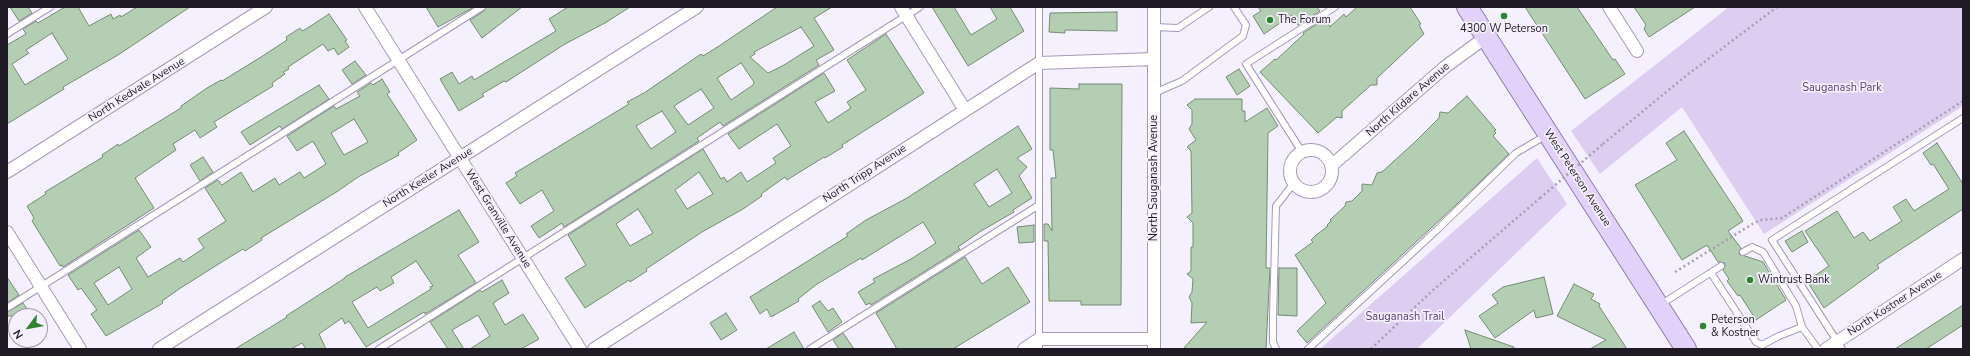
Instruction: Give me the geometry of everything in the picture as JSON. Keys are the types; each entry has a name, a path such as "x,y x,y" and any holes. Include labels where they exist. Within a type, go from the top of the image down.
{"main road":[{"name":"West Peterson Avenue","path":"1467,7 1686,349"}],"street":[{"name":"North Kedvale Avenue","path":"7,172 266,7"},
{"name":"West Granville Avenue","path":"366,7 580,349"},
{"name":"North Keeler Avenue","path":"159,349 697,7"},
{"name":"North Sauganash Avenue","path":"1154,7 1154,344"},
{"path":"1609,7 1637,51"},
{"path":"904,11 965,110"},
{"name":"North Kildare Avenue","path":"1331,166 1445,67 1486,37"},
{"path":"1039,63 1154,59"},
{"name":"North Tripp Avenue","path":"594,349 1039,63"},
{"path":"1308,150 1320,152 1325,155 1331,166 1330,180 1319,190 1305,191 1294,183 1290,169 1296,156 1302,152 1308,150"},
{"path":"7,232 80,349"},
{"name":"North Kostner Avenue","path":"1826,349 1840,345 1963,259"},
{"path":"1024,349 1039,344 1154,344"}],"lane":[{"path":"7,34 50,7"},
{"path":"7,308 482,7"},
{"path":"379,349 523,258 904,11 920,7"},
{"path":"1039,7 1039,344"},
{"path":"1154,27 1178,28 1209,7"},
{"path":"1154,93 1182,81 1243,36 1246,25 1234,7"},
{"path":"1302,152 1246,64 1334,7"},
{"path":"1840,345 1772,240 1963,118"},
{"path":"1308,349 1439,228 1516,153 1549,134"},
{"path":"1276,349 1273,342 1276,206 1294,183"},
{"path":"810,349 1039,205"},
{"path":"1743,252 1752,247 1763,252 1796,306 1802,327 1818,349"},
{"path":"1659,306 1721,266"},
{"path":"1710,273 1756,342 1762,345 1779,336 1802,327"}],"path":[{"path":"1371,349 1432,291 1602,144 1687,75 1777,7"},
{"path":"1675,272 1754,223 1761,220 1782,218 1963,101"}],"green space":[{"name":"Sauganash Park","path":"1729,7 1963,7 1963,106 1764,234 1682,107 1600,174 1571,131"},
{"name":"Sauganash Trail","path":"1537,158 1567,204 1417,349 1320,349"}],"building":[{"path":"10,7 28,7 32,13 19,21"},
{"path":"65,7 78,7 89,26 111,14 113,19 120,15 121,17 137,7 190,7 118,55 63,87 64,89 7,124 7,45 26,34 23,29 36,21 38,23","holes":["52,33 68,59 25,85 12,64 29,53 26,50"]},
{"path":"426,7 474,7 438,27"},
{"path":"486,7 522,7 482,38 470,20 484,11"},
{"path":"568,7 630,7 605,23 565,44 506,82 504,81 482,94 484,96 459,111 440,79 452,72 459,84 472,76 474,80 556,31 549,19"},
{"path":"777,7 832,7 814,18 834,50 816,60 819,65 723,126 720,122 697,138 699,141 564,227 562,223 539,238 531,226 554,211 542,190 520,204 506,183 517,176 515,173 629,104 627,102 644,93 701,54 703,56","holes":["801,27 814,46 768,73 750,57 755,54 754,52","741,63 754,82 753,85 731,100 717,78","701,89 714,108 688,125 674,106","662,111 676,132 651,149 636,126"]},
{"path":"932,7 954,7 971,35 997,19 990,7 1010,7 1024,31 968,66"},
{"name":"The Forum","path":"1258,7 1317,7 1320,11 1298,25 1292,15 1264,34 1253,16 1261,11"},
{"path":"1357,7 1410,7 1421,24 1419,25 1424,34 1377,78 1377,85 1371,85 1342,111 1342,118 1337,117 1318,133 1260,72 1275,59 1276,60 1304,34 1303,33 1325,19 1330,27 1344,14 1346,17"},
{"path":"1525,7 1577,7 1613,60 1615,59 1625,74 1585,99"},
{"path":"1634,7 1695,7 1649,37 1644,29 1646,25"},
{"path":"1117,12 1117,31 1065,30 1065,33 1049,32 1050,13"},
{"path":"329,14 347,40 345,41 349,47 338,55 334,48 328,51 323,44 288,67 289,69 283,72 285,74 272,83 273,86 214,122 217,127 200,138 195,130 173,144 176,150 135,178 154,208 63,267 62,265 60,266 32,221 34,218 27,206 46,194 45,192 103,157 102,155 118,144 119,146 181,108 181,106 207,88 221,80 222,81 261,57 287,40 286,37 300,28 302,31"},
{"path":"886,34 924,93 842,145 843,147 825,158 824,157 787,180 785,177 743,209 702,232 646,269 647,271 630,282 629,280 585,308 565,278 586,265 568,235 703,149 721,179 724,177 727,182 741,172 747,182 776,163 773,158 791,146 777,124 739,149 728,134 824,73 835,91 815,102 828,123 851,108 847,102 866,90 847,60","holes":["699,172 713,194 687,209 675,190","638,209 653,233 630,246 616,224"]},
{"path":"355,61 366,75 352,84 342,70"},
{"path":"1239,69 1250,86 1237,95 1226,77"},
{"path":"382,79 390,92 387,94 417,140 398,153 399,155 358,177 338,191 261,238 262,240 245,251 243,249 179,289 162,301 163,303 106,336 91,314 97,310 81,288 78,290 68,275 139,230 151,247 136,258 148,277 180,258 183,262 204,248 198,239 226,221 205,188 218,180 222,185 241,172 253,192 275,178 279,185 300,172 304,178 326,164 313,141 297,151 287,136 334,106 336,109 360,96 357,92 371,83 373,85","holes":["354,119 368,142 344,155 331,133","119,267 132,289 108,305 94,283"]},
{"path":"1079,84 1122,84 1121,305 1081,305 1081,301 1049,301 1048,241 1044,241 1044,224 1048,224 1052,231 1051,178 1056,178 1053,150 1050,150 1050,88 1079,89"},
{"path":"319,85 329,99 282,129 280,126 250,145 241,132"},
{"path":"1467,96 1496,130 1494,131 1496,133 1493,136 1509,154 1307,343 1297,331 1326,303 1295,255 1313,242 1311,240 1328,226 1327,225 1331,221 1330,220 1345,206 1346,202 1352,201 1362,191 1362,184 1372,185 1377,173 1382,172 1416,141 1439,118 1440,112 1448,113"},
{"path":"1195,99 1242,99 1242,111 1245,111 1245,122 1267,108 1278,126 1268,133 1266,268 1270,268 1266,349 1183,349 1207,322 1191,323 1192,303 1189,297 1192,292 1193,279 1187,274 1191,271 1193,223 1187,217 1192,213 1191,151 1187,147 1196,140 1189,129 1192,124 1192,110 1187,105"},
{"path":"1018,126 1032,149 1017,158 1027,167 1019,176 1032,198 1013,210 1014,212 981,231 958,247 960,249 871,305 870,303 866,305 858,292 875,282 873,279 911,259 936,243 923,222 862,260 861,258 817,284 798,299 799,301 771,317 767,309 760,314 750,297 848,236 846,234 866,220 907,198","holes":["997,169 1012,193 989,207 974,184"]},
{"path":"1684,131 1743,221 1728,231 1741,248 1739,254 1763,262 1786,300 1756,320 1740,295 1738,296 1727,281 1729,279 1723,270 1725,263 1718,262 1707,245 1682,260 1635,185 1677,160 1666,143"},
{"path":"1937,143 1963,184 1963,209 1877,265 1879,268 1824,308 1807,281 1829,266 1805,231 1837,211 1854,238 1863,232 1870,241 1902,221 1893,207 1906,199 1914,211 1949,189 1933,164 1931,165 1923,153"},
{"path":"203,157 213,172 200,181 190,165"},
{"path":"459,210 479,242 458,255 476,283 366,347 349,321 345,324 342,318 319,334 326,349 306,349 302,343 291,349 235,349 287,317 286,316 345,277","holes":["416,261 433,286 430,287 431,289 368,328 352,302 377,287 380,291 394,283 391,277"]},
{"path":"1034,225 1034,242 1019,243 1017,227"},
{"path":"1802,231 1808,242 1792,252 1785,241"},
{"path":"965,257 982,284 1008,267 1030,302 953,349 897,349 876,313"},
{"path":"1279,268 1297,268 1297,316 1278,315"},
{"path":"7,277 19,295 7,303"},
{"path":"1544,277 1553,314 1536,318 1534,310 1495,338 1479,316 1498,303 1492,295 1503,287"},
{"path":"502,280 509,293 493,303 505,325 523,314 539,339 521,349 470,349 490,336 478,315 452,330 464,349 448,349 430,322 480,290 482,292"},
{"path":"1574,284 1594,294 1591,299 1600,304 1599,306 1627,349 1590,349 1606,340 1557,316"},
{"path":"820,301 828,311 833,308 842,322 828,332 812,306"},
{"path":"23,303 26,308 14,308"},
{"path":"1963,305 1963,325 1926,349 1895,349"},
{"path":"726,313 737,330 721,340 710,323"},
{"path":"1465,330 1514,347 1514,349 1471,349"},
{"path":"794,332 804,349 766,349"},
{"path":"843,333 854,349 839,349 833,340"}],"place":[{"name":"4300 W Peterson","path":"1504,16"},
{"name":"The Forum","path":"1270,20"},
{"name":"Wintrust Bank","path":"1750,280"},
{"name":"Peterson & Kostner","path":"1703,326"}]}
